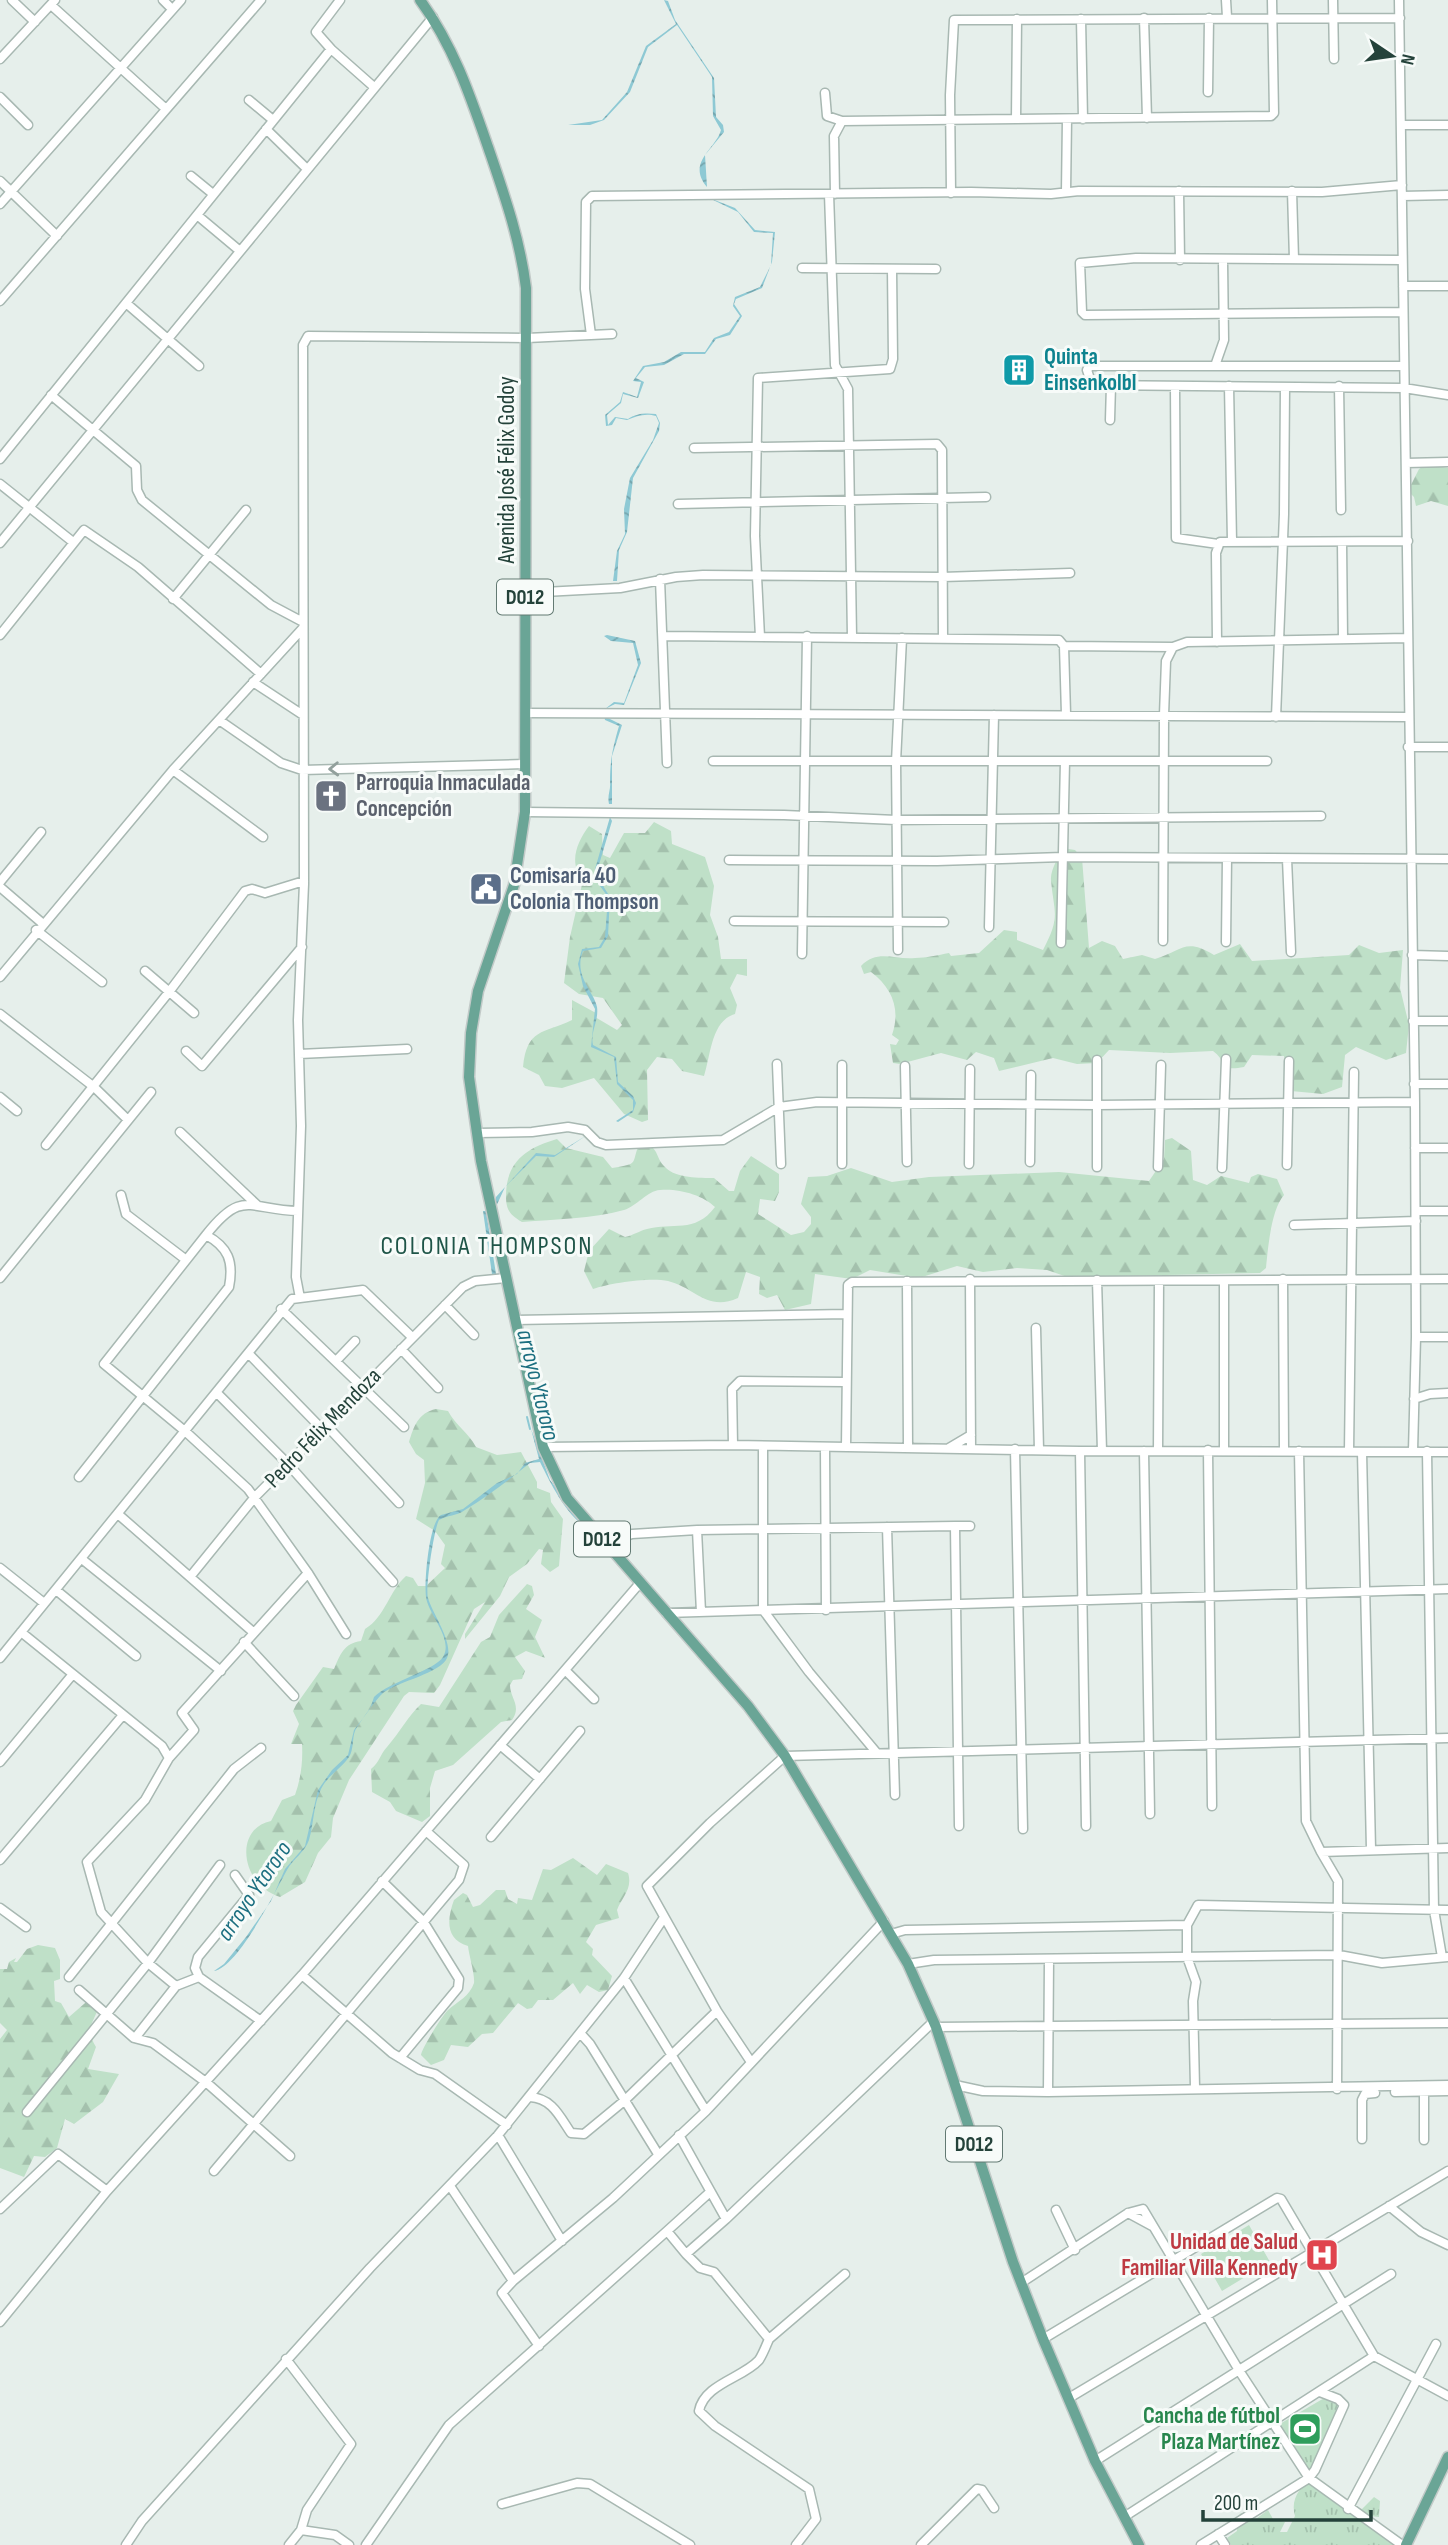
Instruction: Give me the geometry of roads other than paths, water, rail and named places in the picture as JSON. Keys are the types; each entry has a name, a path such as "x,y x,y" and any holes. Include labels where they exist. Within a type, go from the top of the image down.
{"main road":[{"name":"Avenida José Félix Godoy","path":"421,0 465,80 513,219 526,288 525,812 514,885 478,991 471,1033 470,1077 477,1133 506,1278"},
{"name":"D012","path":"506,1278 543,1447 567,1498 748,1706 785,1755 908,1964 935,2024 1021,2283 1043,2339 1095,2461 1139,2545"},
{"path":"1404,2545 1448,2457"}],"street":[{"path":"12,0 35,22"},
{"path":"163,0 172,9"},
{"path":"0,204 181,0"},
{"path":"0,301 261,0"},
{"path":"340,0 316,32 374,87"},
{"path":"1226,0 1227,17"},
{"path":"825,93 827,116 842,121 1273,115 1272,0"},
{"path":"1333,0 1334,59"},
{"path":"1399,0 1415,1102 1416,1337 1413,1451"},
{"path":"0,59 53,2 121,70 166,109"},
{"path":"0,543 432,17"},
{"path":"1144,18 1147,118"},
{"path":"1208,92 1209,18"},
{"path":"951,193 950,118 954,20 1400,18"},
{"path":"1016,118 1017,19"},
{"path":"1081,19 1083,119"},
{"path":"0,459 331,49"},
{"path":"0,97 28,125"},
{"path":"249,100 273,120"},
{"path":"1066,192 1067,119"},
{"path":"842,121 834,136 832,269 838,372 848,389"},
{"path":"1401,125 1448,125"},
{"path":"267,128 307,169"},
{"path":"191,176 213,194"},
{"path":"0,181 57,236"},
{"path":"591,335 585,289 587,200 592,197 1373,190 1402,185"},
{"path":"1179,191 1180,260"},
{"path":"1292,191 1294,259"},
{"path":"1402,196 1448,195"},
{"path":"197,215 240,251"},
{"path":"1402,260 1081,261 1083,314 1402,312"},
{"path":"1216,363 1224,346 1223,261"},
{"path":"802,268 936,269"},
{"path":"760,637 756,504 758,379 890,369 892,269"},
{"path":"1403,286 1448,286"},
{"path":"126,303 199,366"},
{"path":"300,1298 296,1278 302,1126 299,1054 304,881 302,770 306,536 303,345 308,336 527,338 612,334"},
{"path":"1404,366 1216,363 1088,367 1090,384 1339,386 1404,388 1448,394"},
{"path":"852,637 848,389 855,370"},
{"path":"1110,420 1111,385"},
{"path":"1175,386 1176,538 1219,544 1232,541 1408,541"},
{"path":"1228,386 1232,541"},
{"path":"1339,386 1341,510"},
{"path":"1276,717 1283,541 1285,387"},
{"path":"51,395 92,432 136,466 137,490 142,500 271,605 303,625"},
{"path":"694,448 937,444 942,450 943,638"},
{"path":"1406,463 1448,462"},
{"path":"0,484 74,542"},
{"path":"678,505 986,497"},
{"path":"173,599 246,510"},
{"path":"0,635 83,530 138,567 261,674"},
{"path":"1342,542 1342,639"},
{"path":"1217,642 1219,544"},
{"path":"525,593 620,588 660,579 851,575 943,577 1070,573"},
{"path":"660,579 667,763"},
{"path":"0,977 39,927 173,770 303,625"},
{"path":"664,636 1059,640 1064,646 1066,714"},
{"path":"802,954 802,816 807,636"},
{"path":"898,950 896,762 902,638"},
{"path":"1064,646 1173,647 1187,642 1408,638"},
{"path":"1163,941 1164,715 1166,661 1173,647"},
{"path":"253,682 303,715"},
{"path":"525,713 1408,718"},
{"path":"989,927 994,715"},
{"path":"219,720 281,763 302,770 524,764"},
{"path":"1408,747 1448,747"},
{"path":"713,761 1267,761"},
{"path":"1061,943 1065,761"},
{"path":"173,770 263,837"},
{"path":"525,812 896,820 1321,816"},
{"path":"41,832 0,884 39,927 103,982"},
{"path":"729,860 991,860 1063,857 1410,861 1448,859"},
{"path":"1226,942 1227,858"},
{"path":"1287,859 1291,951"},
{"path":"46,1145 169,992 245,891 253,888 265,893 304,881"},
{"path":"734,921 944,922"},
{"path":"186,1051 202,1066 302,947"},
{"path":"1412,955 1448,956"},
{"path":"145,971 194,1013"},
{"path":"0,1014 94,1087 128,1120"},
{"path":"1413,1021 1448,1021"},
{"path":"299,1054 407,1049"},
{"path":"1222,1168 1226,1059"},
{"path":"1097,1060 1097,1167"},
{"path":"1287,1165 1289,1061"},
{"path":"777,1064 781,1164"},
{"path":"842,1065 842,1164"},
{"path":"1158,1167 1161,1065"},
{"path":"905,1066 907,1163"},
{"path":"969,1164 970,1069"},
{"path":"1349,1451 1354,1072"},
{"path":"1030,1162 1031,1074"},
{"path":"1414,1084 1448,1084"},
{"path":"0,1278 151,1092"},
{"path":"0,1097 16,1111"},
{"path":"477,1133 532,1132 568,1127 585,1130 597,1142 606,1145 711,1142 741,1131 779,1107 843,1102 1097,1105 1415,1102"},
{"path":"180,1132 257,1205"},
{"path":"1415,1148 1448,1148"},
{"path":"121,1195 122,1209 130,1218 185,1259"},
{"path":"298,1211 257,1205 232,1207 185,1259 104,1364 186,1432 248,1489 308,1573 346,1634"},
{"path":"1416,1211 1448,1211"},
{"path":"1294,1225 1416,1221"},
{"path":"79,1477 229,1287 228,1251 222,1244 206,1235"},
{"name":"Pedro Félix Mendoza","path":"190,1577 254,1499 463,1287 475,1281 506,1278"},
{"path":"846,1447 846,1314 849,1283 970,1279 1448,1279"},
{"path":"970,1279 971,1449"},
{"path":"1283,1279 1284,1450"},
{"path":"1097,1280 1102,1451"},
{"path":"907,1281 908,1447"},
{"path":"1158,1451 1159,1281"},
{"path":"1224,1281 1224,1450"},
{"path":"0,1658 83,1560 218,1394 281,1309 292,1299 363,1290 412,1337"},
{"path":"444,1305 474,1335"},
{"path":"281,1309 404,1427"},
{"path":"515,1320 846,1314"},
{"path":"1036,1328 1040,1450"},
{"path":"1416,1337 1448,1337"},
{"path":"336,1361 355,1340"},
{"path":"401,1349 438,1388"},
{"path":"248,1353 399,1503"},
{"path":"733,1446 732,1389 740,1381 845,1382"},
{"path":"1415,1386 1430,1394"},
{"path":"1414,1399 1430,1394 1448,1393"},
{"path":"218,1394 288,1464 393,1582"},
{"path":"947,1449 971,1435"},
{"path":"543,1447 1448,1452"},
{"path":"763,1447 764,1611 808,1672 876,1752"},
{"path":"825,1447 826,1610"},
{"path":"1015,1450 1023,1829"},
{"path":"1208,1450 1212,1806"},
{"path":"1080,1451 1086,1826"},
{"path":"1144,1451 1150,1814"},
{"path":"1299,1451 1306,1821 1313,1840 1338,1881 1337,2089"},
{"path":"908,1964 934,1960 1339,1955 1382,1963 1445,1957 1434,1909 1427,1451"},
{"path":"1362,1452 1371,1849"},
{"path":"119,1515 253,1632"},
{"path":"955,1526 959,1826"},
{"path":"605,1543 632,1534 697,1530 970,1526"},
{"path":"887,1527 895,1795"},
{"path":"697,1530 701,1612"},
{"path":"83,1560 221,1671"},
{"path":"0,1568 44,1603"},
{"path":"176,1986 148,1963 101,1912 87,1862 145,1800 169,1758 194,1730 182,1713 308,1573"},
{"path":"0,2322 107,2191 302,1975 639,1583"},
{"path":"666,1613 1448,1589"},
{"path":"56,1590 136,1656"},
{"path":"22,1632 162,1746 169,1758"},
{"path":"244,1642 294,1696"},
{"path":"565,1670 594,1699"},
{"path":"0,1762 73,1674"},
{"path":"0,1860 123,1715"},
{"path":"491,1837 580,1731"},
{"path":"751,2062 717,2011 646,1889 648,1884 785,1755 1448,1738"},
{"path":"500,1745 540,1779"},
{"path":"69,1978 234,1769 261,1748"},
{"path":"214,2172 458,1880 464,1866 426,1831"},
{"path":"1321,1852 1448,1848"},
{"path":"27,2112 148,1963 220,1865"},
{"path":"235,1875 249,1895 198,1957 195,1968 199,1977 261,2021"},
{"path":"382,1881 423,1921 457,1972 459,1984 400,2058"},
{"path":"1195,2087 1196,1982 1187,1957 1186,1925 1198,1905 1448,1909"},
{"path":"0,1908 26,1927"},
{"path":"126,2545 142,2521 286,2359 498,2135 624,1978 663,1919"},
{"path":"539,2346 502,2293 706,2111 884,1921"},
{"path":"891,1934 905,1930 1186,1925"},
{"path":"1048,2092 1049,1960"},
{"path":"302,1975 400,2058 420,2070 435,2074 507,2124"},
{"path":"135,2038 176,1986 199,1977"},
{"path":"624,1978 706,2111"},
{"path":"79,1990 135,2038 153,2043 207,2083 290,2156"},
{"path":"530,2097 538,2097 551,2105 571,2133 580,2135 624,2101 717,2011"},
{"path":"687,2254 935,2024 1047,2028 1448,2023"},
{"path":"581,2034 590,2044 658,2154"},
{"path":"955,2085 983,2091 1048,2092 1195,2087 1337,2089 1448,2085"},
{"path":"1362,2139 1361,2105 1364,2094 1448,2091"},
{"path":"1424,2092 1424,2140"},
{"path":"498,2135 562,2241"},
{"path":"679,2135 709,2193 726,2219"},
{"path":"0,2209 58,2154 107,2191"},
{"path":"1069,2398 1448,2171"},
{"path":"450,2186 513,2281"},
{"path":"366,2545 449,2425 709,2193"},
{"path":"1043,2339 1277,2198 1281,2199 1346,2304 1374,2356 1448,2396"},
{"path":"1390,2206 1411,2225 1448,2245"},
{"path":"1021,2283 1128,2213 1143,2209 1272,2424 1309,2478 1348,2509 1404,2545"},
{"path":"1056,2210 1075,2250"},
{"path":"667,2231 700,2268 714,2272 768,2339"},
{"path":"796,2545 816,2519 809,2489 715,2426 699,2411 701,2403 720,2385 757,2361 768,2339 845,2274"},
{"path":"1095,2461 1240,2372 1391,2274"},
{"path":"1348,2509 1436,2344"},
{"path":"1124,2517 1374,2356"},
{"path":"286,2359 351,2444 307,2510 301,2530 289,2545"},
{"path":"1201,2545 1309,2478 1322,2458 1344,2405 1338,2399 1320,2392"},
{"path":"502,2504 577,2483 590,2484 690,2545"},
{"path":"920,2545 977,2489 982,2490 994,2508"},
{"path":"301,2530 328,2533 349,2545"},
{"path":"1219,2534 1225,2545"}],"water":[{"path":"664,0 668,1 675,20 714,78 716,117 723,125 724,132 706,154 721,130 713,116 712,77 677,25 648,47 630,92 604,120 590,125 568,125 602,120 627,92 646,46 676,24"},
{"path":"705,155 707,187 701,178 700,170"},
{"path":"707,197 735,208 755,230 775,232 771,265 773,233 754,232 738,212"},
{"path":"770,266 762,288 736,299 734,304 742,316 730,335 716,339 705,354 684,354 664,365 645,367 636,378 644,382 638,398 623,394 621,403 607,415 608,425 615,417 628,419 645,414 656,414 660,423 659,431 633,478 627,532 619,550 617,581 613,581 617,551 625,534 624,509 630,478 653,440 659,423 656,416 645,415 627,420 616,418 612,425 606,426 605,415 620,402 623,392 637,397 641,382 633,381 643,366 664,362 681,352 705,352 714,338 729,332 740,316 733,306 735,297 760,287"},
{"path":"604,636 635,641 641,663 624,705 615,704 605,709 614,702 624,703 638,665 633,643 611,641"},
{"path":"604,716 622,725 612,756 612,804 609,804 611,760 619,726 605,720"},
{"path":"610,817 612,821 598,868 600,881 610,897 608,936 601,948 583,951 581,968 597,1007 593,1045 616,1057 618,1082 633,1096 636,1103 633,1112 618,1122 616,1121 633,1110 633,1100 617,1084 614,1057 591,1047 595,1009 583,986 578,964 582,949 599,947 605,937 608,897 600,886 595,869"},
{"path":"587,1135 554,1157 536,1156 506,1186 536,1153 555,1155"},
{"path":"505,1187 495,1209 496,1197"},
{"path":"483,1211 486,1211 496,1274 492,1274"},
{"path":"531,1429 550,1480 585,1526 565,1506 554,1488 540,1462 530,1463 518,1472 525,1463 539,1459"},
{"path":"515,1475 462,1512 439,1520 427,1592 448,1644 447,1658 428,1673 383,1693 370,1708 374,1697 390,1686 431,1667 443,1657 446,1650 443,1635 426,1597 428,1553 437,1520 441,1515 463,1509 497,1483"},
{"path":"364,1717 355,1731 349,1757 321,1789 307,1844 290,1866 274,1895 285,1869 305,1846 318,1790 332,1770 348,1755 354,1730"},
{"path":"267,1906 234,1957 224,1966 214,1971 224,1964"}],"waterway":[{"name":"arroyo Ytororo","path":"527,1417 530,1429"}],"place":[{"name":"Quinta Einsenkolbl","path":"1019,370"},
{"name":"Parroquia Inmaculada Concepción","path":"331,796"},
{"name":"Comisaría 40 Colonia Thompson","path":"486,889"},
{"name":"Unidad de Salud Familiar Villa Kennedy","path":"1322,2255"},
{"name":"Cancha de fútbol Plaza Martínez","path":"1305,2429"}],"district":[{"name":"COLONIA THOMPSON","path":"487,1246"}]}
